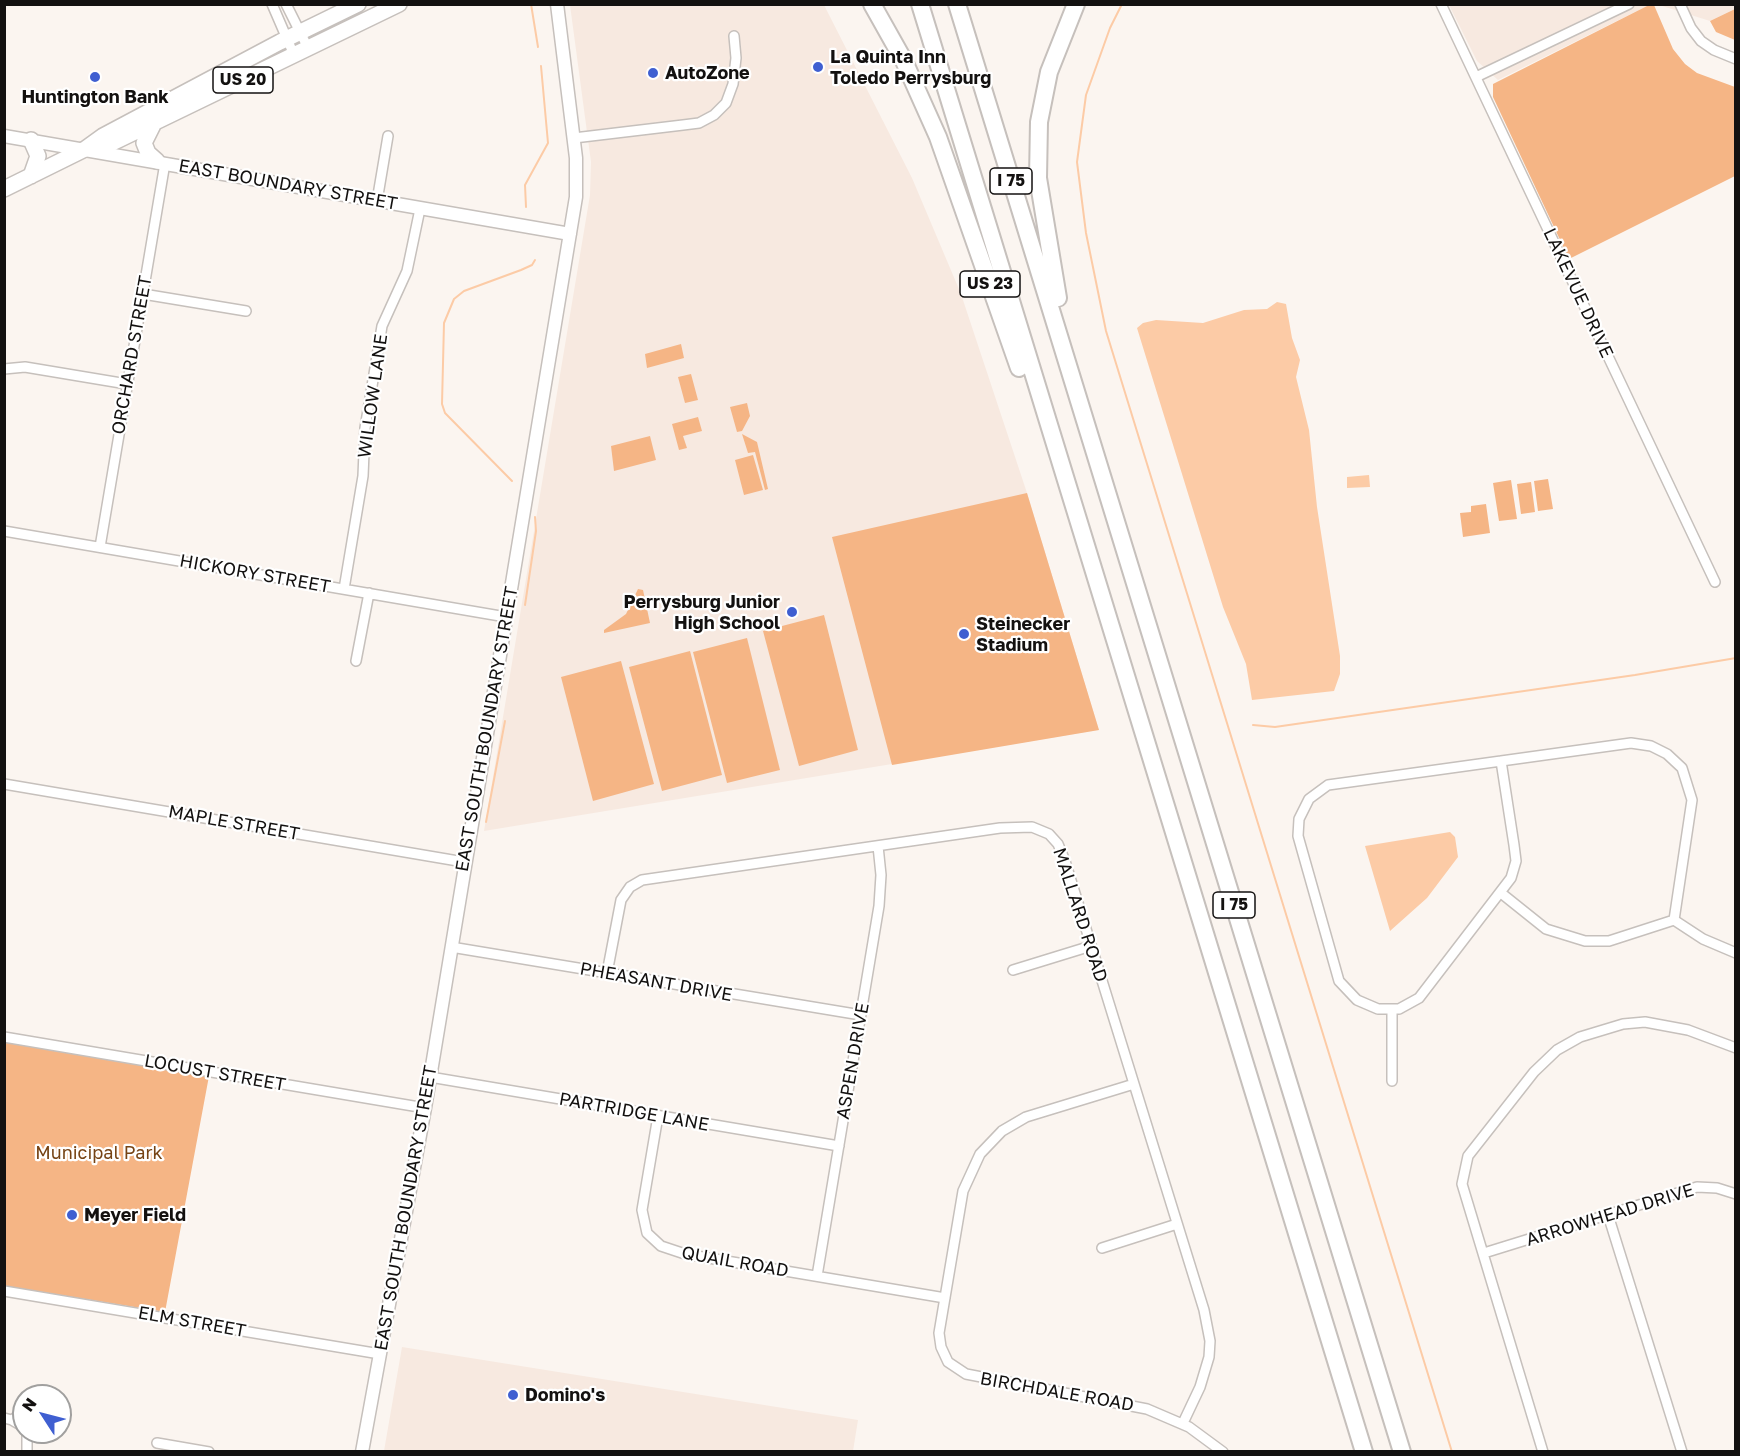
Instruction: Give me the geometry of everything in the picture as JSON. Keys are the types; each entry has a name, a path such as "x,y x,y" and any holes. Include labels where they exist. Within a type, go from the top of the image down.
{"highway":[{"name":"US 23","path":"872,4 904,61 938,137 1092,569"},
{"name":"I 75","path":"920,4 1364,1452"},
{"name":"I 75","path":"957,4 1402,1452"},
{"path":"1067,358 1065,324 1055,288 1042,210 1037,147 1048,72 1076,4"}],"main road":[{"name":"US 20","path":"4,189 85,149 103,136 358,4"},
{"name":"US 20","path":"85,149 111,144 399,4"},
{"path":"154,123 144,143 148,153 161,162"},
{"path":"31,140 38,156 31,176"}],"street":[{"path":"272,4 301,51"},
{"path":"286,4 293,36 301,51"},
{"name":"EAST SOUTH BOUNDARY STREET","path":"362,1452 425,1108 570,234 577,178 557,4"},
{"name":"LAKEVUE DRIVE","path":"1441,4 1715,582"},
{"path":"1476,77 1629,4"},
{"path":"1680,4 1691,28 1701,41 1714,50 1736,59"},
{"path":"574,138 699,123 714,115 726,103 734,84 734,36"},
{"name":"EAST BOUNDARY STREET","path":"4,136 570,234"},
{"path":"377,201 388,136"},
{"name":"ORCHARD STREET","path":"100,547 143,294 161,162"},
{"name":"WILLOW LANE","path":"344,589 362,484 365,428 382,326 407,271 420,209"},
{"path":"143,294 246,311"},
{"path":"4,369 25,367 127,384"},
{"name":"HICKORY STREET","path":"4,531 506,616"},
{"path":"356,661 369,593"},
{"path":"1501,761 1516,861 1511,878 1419,998 1399,1009 1378,1009 1358,1000 1339,981 1298,836 1299,819 1309,800 1328,785 1501,761 1631,743 1651,746 1666,754 1682,768 1692,800 1674,920"},
{"name":"MAPLE STREET","path":"4,784 464,862"},
{"name":"MALLARD ROAD","path":"607,973 621,900 630,887 642,880 1000,828 1025,826 1043,831 1054,839 1061,849 1204,1310 1210,1341 1206,1369 1183,1423"},
{"name":"ASPEN DRIVE","path":"817,1276 881,887 878,846"},
{"path":"1501,893 1546,929 1585,941 1609,941 1674,920"},
{"path":"1674,920 1703,939 1736,953"},
{"path":"1013,970 1091,946"},
{"name":"PHEASANT DRIVE","path":"451,947 861,1015"},
{"path":"1392,1009 1392,1081"},
{"path":"1544,1452 1462,1184 1467,1156 1534,1072 1557,1050 1601,1029 1645,1022 1688,1030 1736,1048"},
{"name":"LOCUST STREET","path":"4,1037 425,1108"},
{"name":"PARTRIDGE LANE","path":"430,1077 839,1146"},
{"name":"BIRCHDALE ROAD","path":"1134,1084 1026,1117 990,1142 974,1165 963,1191 939,1333 941,1347 948,1362 974,1377 1128,1404 1183,1423 1220,1451"},
{"name":"QUAIL ROAD","path":"658,1116 642,1210 645,1229 661,1246 685,1254 945,1298"},
{"name":"ARROWHEAD DRIVE","path":"1484,1253 1697,1187 1717,1188 1736,1194"},
{"path":"1608,1215 1682,1452"},
{"path":"1101,1248 1177,1224"},
{"name":"ELM STREET","path":"4,1291 380,1354"},
{"path":"157,1443 209,1452"}],"shaded area":[{"name":"Perrysburg Junior High School","path":"570,5 824,5 912,178 961,294 1027,493 1099,730 484,831 590,195 591,162"},
{"path":"1449,5 1649,5 1498,80 1477,61"},
{"path":"1659,5 1735,5 1735,9 1710,21"},
{"path":"1277,302 1286,304 1292,338 1300,360 1296,377 1309,430 1317,507 1340,656 1340,674 1334,691 1252,700 1246,664 1223,607 1137,328 1143,323 1156,320 1203,323 1244,310 1267,309"},
{"path":"1369,475 1370,487 1347,488 1347,477"},
{"path":"1450,832 1455,837 1458,857 1427,898 1390,931 1365,846"},
{"path":"402,1347 858,1420 853,1451 384,1451"}],"green space":[{"path":"1649,5 1654,5 1673,49 1685,64 1697,73 1735,87 1735,176 1569,259 1493,97 1493,84"},
{"path":"1735,9 1735,40 1716,32 1710,21"},
{"path":"681,344 684,358 647,368 645,354"},
{"path":"691,374 698,400 685,403 678,377"},
{"path":"747,403 750,416 742,431 737,432 730,407"},
{"path":"698,417 702,431 683,436 687,448 679,450 672,424"},
{"path":"742,434 757,442 768,489 765,490 755,452 748,453"},
{"path":"650,436 656,460 614,471 611,446"},
{"path":"753,455 763,490 744,495 735,460"},
{"path":"1548,479 1553,509 1538,511 1534,481"},
{"path":"1511,480 1517,519 1499,521 1493,483"},
{"path":"1531,482 1535,512 1521,514 1517,484"},
{"name":"Steinecker Stadium","path":"1027,493 1099,730 892,765 832,537"},
{"path":"1486,504 1490,533 1463,537 1460,513 1471,512 1471,506"},
{"path":"638,589 643,590 650,623 604,633 604,630 626,614"},
{"path":"824,615 858,750 799,766 763,631"},
{"path":"747,638 780,770 727,783 693,652"},
{"path":"690,651 722,775 662,791 629,667"},
{"path":"621,661 654,784 593,801 561,677"},
{"name":"Municipal Park","path":"4,1042 209,1076 165,1312 5,1286"}],"waterway":[{"path":"531,4 538,47"},
{"path":"1122,4 1110,28 1086,95 1077,162 1086,233 1106,331 1452,1452"},
{"path":"526,207 525,185 548,143 541,66"},
{"path":"512,481 445,413 442,404 444,323 454,299 464,291 521,270 532,265 535,260"},
{"path":"525,605 536,531 535,517"},
{"path":"1253,725 1275,727 1635,675 1736,658"},
{"path":"486,822 505,721"}],"place":[{"name":"La Quinta Inn Toledo Perrysburg","path":"818,67"},
{"name":"AutoZone","path":"653,73"},
{"name":"Huntington Bank","path":"95,77"},
{"name":"Perrysburg Junior High School","path":"792,612"},
{"name":"Steinecker Stadium","path":"964,634"},
{"name":"Meyer Field","path":"72,1215"},
{"name":"Domino's","path":"513,1395"}]}
